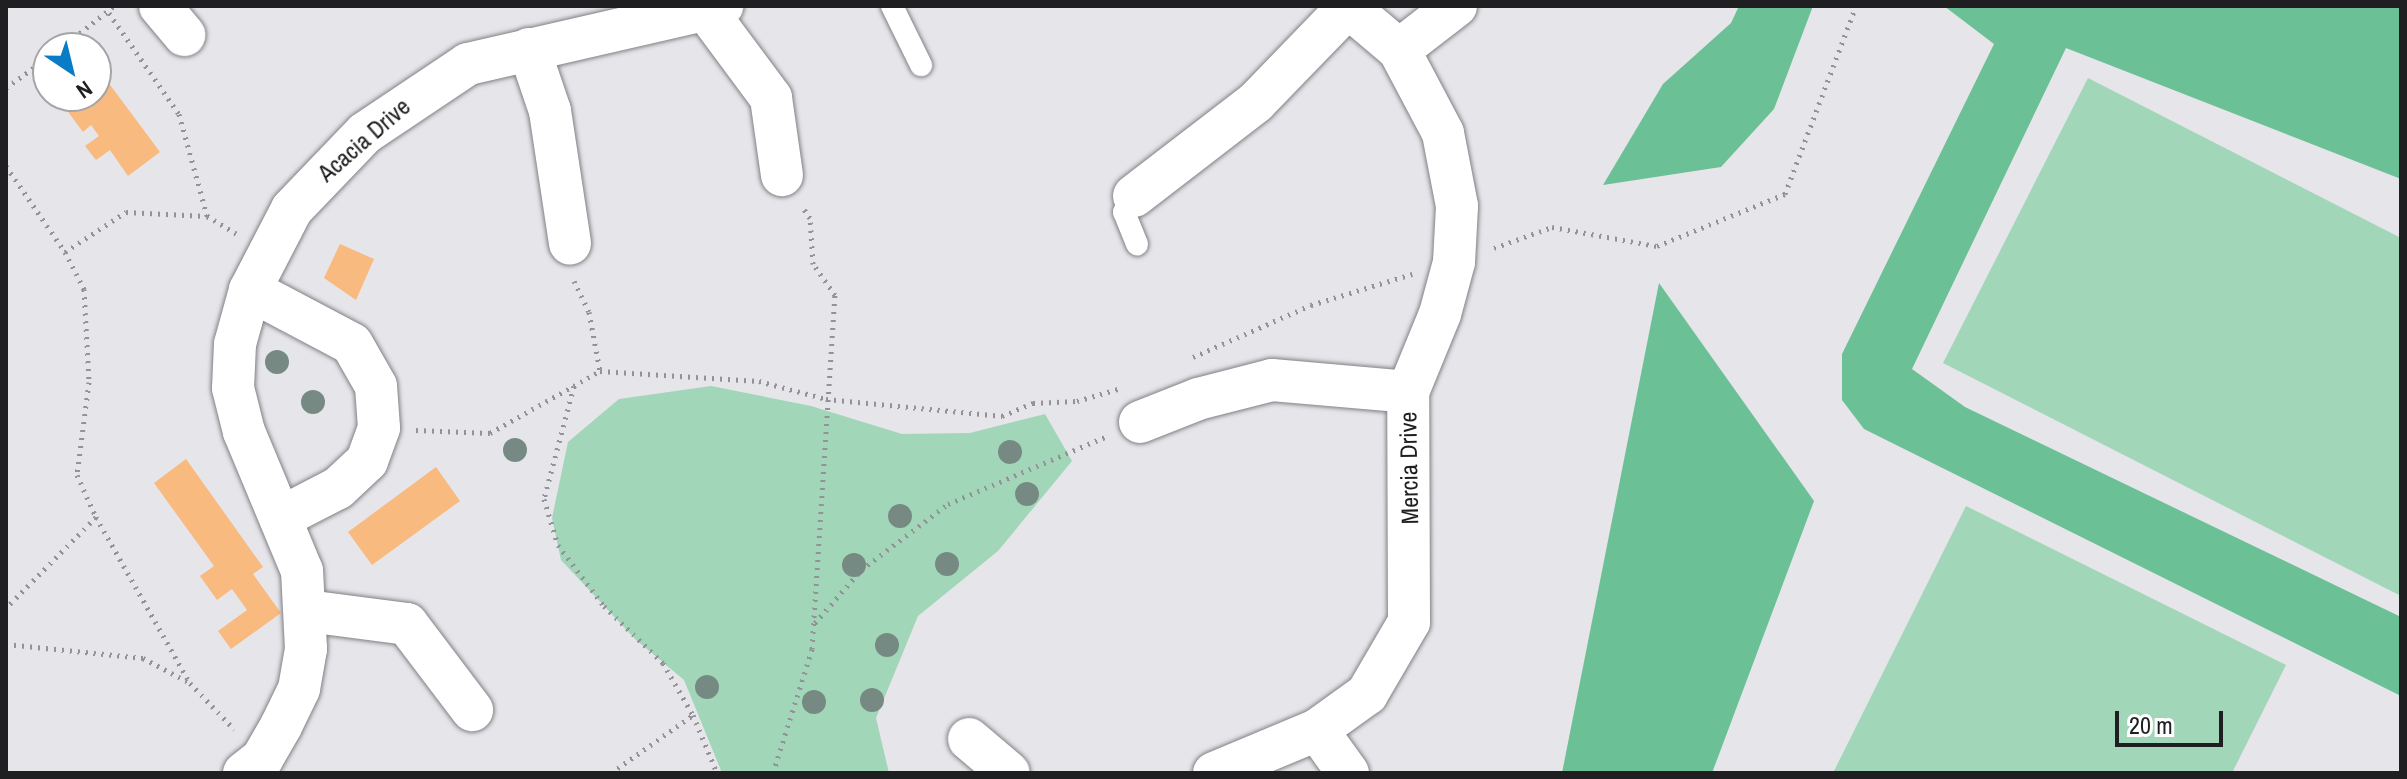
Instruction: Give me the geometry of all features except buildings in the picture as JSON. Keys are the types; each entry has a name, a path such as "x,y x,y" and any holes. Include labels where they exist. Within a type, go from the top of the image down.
{"street":[{"path":"1134,196 1256,102 1348,6"},
{"name":"Mercia Drive","path":"1214,773 1317,730 1367,694 1409,622 1408,392 1440,314 1454,262 1457,206 1443,133 1399,50 1348,6"},
{"path":"1399,50 1456,6"},
{"name":"Acacia Drive","path":"259,768 299,689 307,611 302,571 244,432 233,388 235,344 250,290 266,251 292,209 365,133 468,64 529,49 587,20 714,8 771,98 782,175"},
{"path":"529,49 550,111 570,243"},
{"path":"250,290 352,344 376,386 379,428 367,461 348,479 280,518"},
{"path":"1136,404 1198,399 1272,380 1408,392"},
{"path":"307,611 407,624 472,710"},
{"path":"1317,730 1348,773"},
{"path":"969,739 1009,773"}],"lane":[{"path":"892,6 921,65"},
{"path":"1134,196 1124,212 1137,244"}],"path":[{"path":"83,32 114,6"},
{"path":"1187,360 1311,305 1454,262 1552,227 1657,246 1785,194 1856,6"},
{"path":"109,13 179,114 207,216"},
{"path":"6,88 32,69"},
{"path":"6,166 65,252 84,289 89,382 77,475 96,517 190,683 259,768"},
{"path":"773,773 812,649 835,295 813,264 810,218 782,175"},
{"path":"65,252 126,212 207,216 266,251"},
{"path":"570,243 565,262 589,312 600,371"},
{"path":"379,428 490,433 600,371 759,381 826,399 1002,416 1033,403 1077,401 1136,404"},
{"path":"574,386 544,499 558,545 604,606 663,663 693,715 717,773"},
{"path":"814,624 861,570 948,504 1136,404"},
{"path":"6,608 96,517"},
{"path":"6,644 77,647 143,658 190,683"},
{"path":"611,773 693,715"}],"green space":[{"path":"1739,6 1813,6 1774,109 1721,167 1603,185 1663,84 1731,23"},
{"path":"1944,6 2401,6 2401,179 2066,48 1912,369 1965,407 2401,617 2401,696 1864,429 1842,400 1842,354 1994,44"},
{"path":"2088,78 2401,238 2401,596 1943,363"},
{"path":"1659,283 1814,501 1712,773 1562,773"},
{"path":"711,386 811,406 902,434 970,433 1045,414 1072,461 998,551 918,616 876,718 889,773 722,773 684,680 635,639 561,560 552,518 568,442 619,399"},
{"path":"1966,506 2286,665 2232,773 1833,773"}]}
